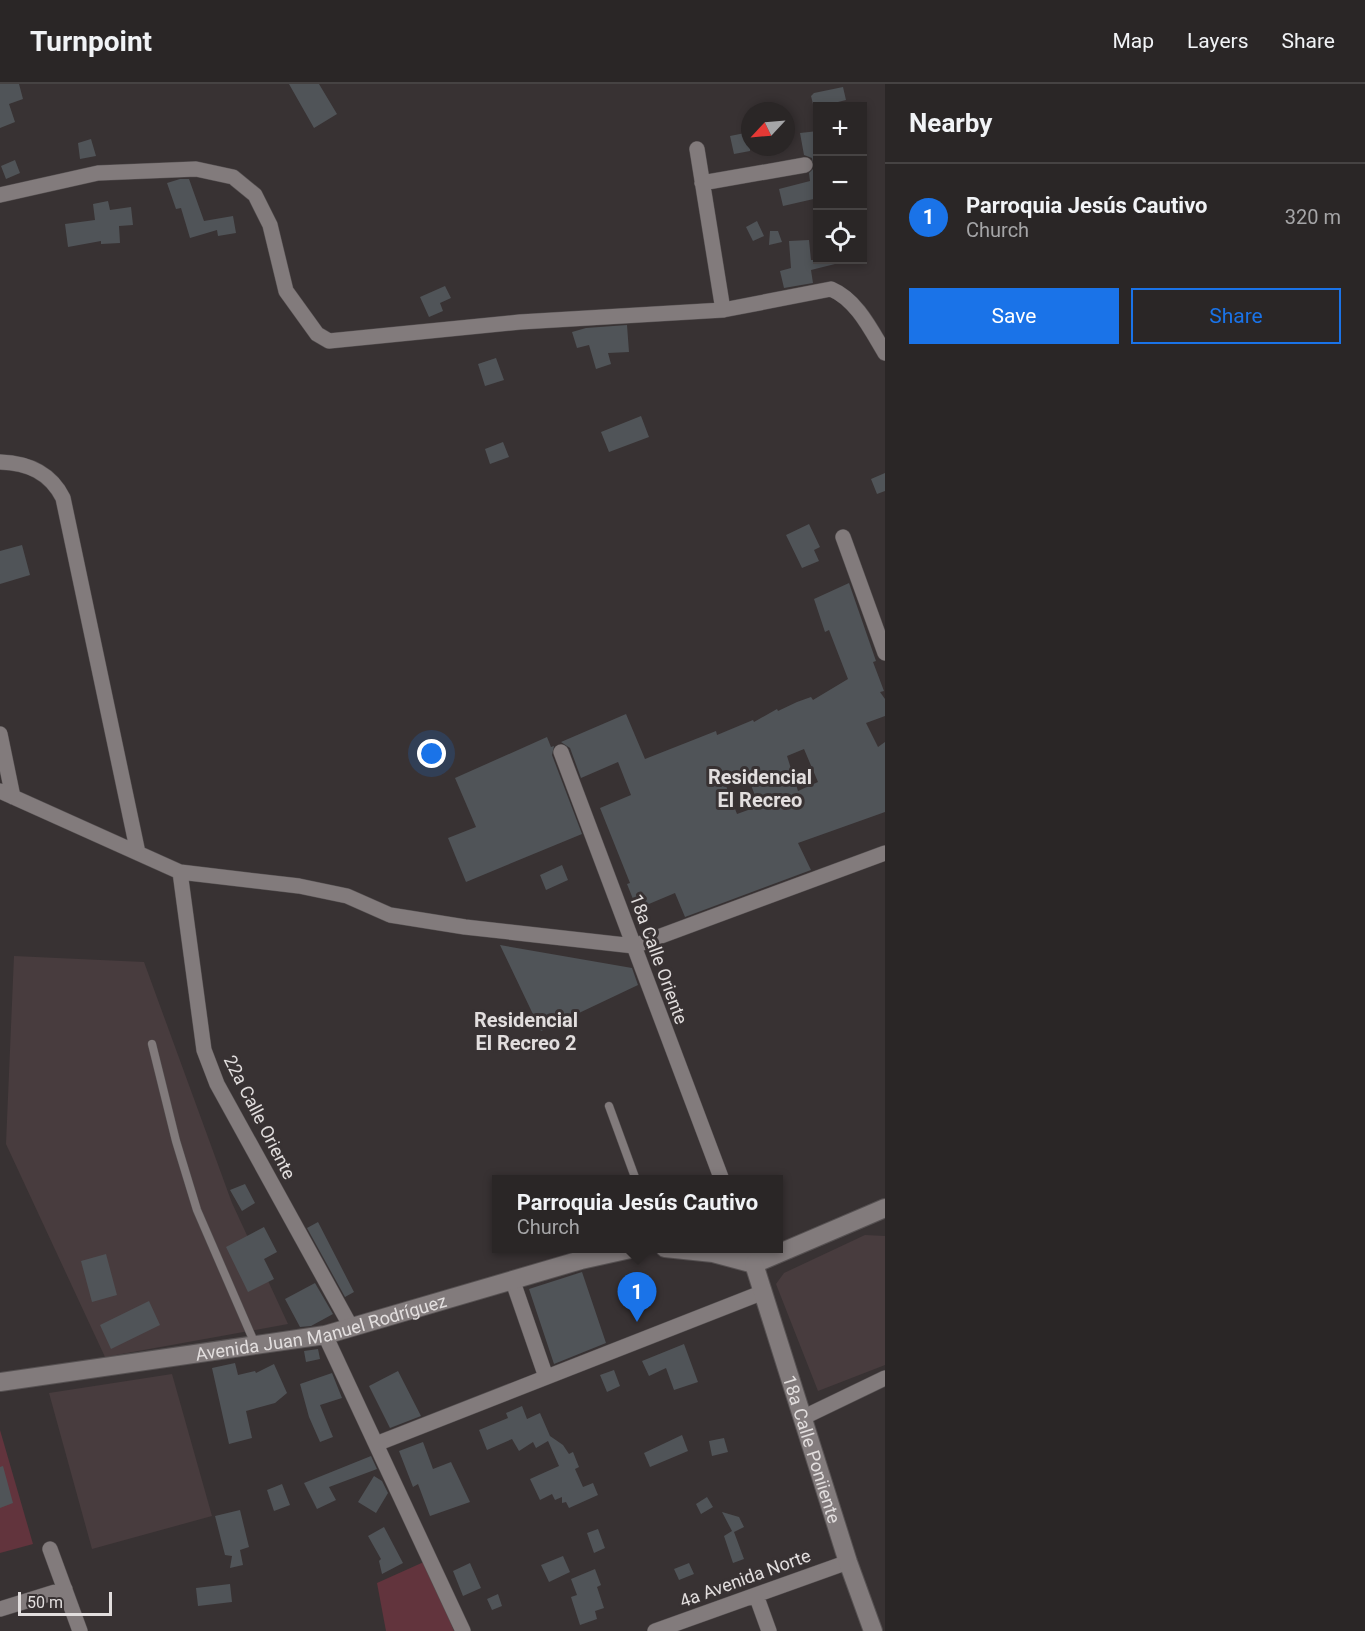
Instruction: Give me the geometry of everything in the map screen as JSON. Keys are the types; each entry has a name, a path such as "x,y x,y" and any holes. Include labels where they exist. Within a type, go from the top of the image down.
{"street":[{"path":"697,149 723,310"},
{"path":"702,183 805,165"},
{"path":"0,195 98,173 196,169 233,177 255,195 270,225 286,291 317,334 329,341 520,322 723,310 831,290 843,294 861,315 885,353"},
{"path":"0,462 25,465 39,471 49,477 63,498 138,853"},
{"path":"843,537 885,653"},
{"path":"0,734 7,794 180,872 299,886 347,896 390,915 465,927 634,946 885,853"},
{"name":"18a Calle Oriente","path":"561,752 720,1175"},
{"name":"22a Calle Oriente","path":"180,872 204,1050 217,1084 351,1327"},
{"path":"783,1245 863,1219 885,1208"},
{"path":"863,1219 885,1223"},
{"name":"Avenida Juan Manuel Rodríguez","path":"0,1382 325,1335 512,1279 615,1253"},
{"path":"722,1253 751,1256"},
{"name":"18a Calle Poniiente","path":"751,1256 848,1562 873,1631"},
{"path":"512,1279 546,1377"},
{"path":"376,1444 761,1293"},
{"path":"325,1335 463,1631"},
{"path":"802,1418 885,1377"},
{"path":"50,1549 80,1631"},
{"name":"4a Avenida Norte","path":"664,1629 848,1562"},
{"path":"0,1609 65,1589"},
{"path":"756,1595 769,1631"}],"lane":[{"path":"152,1044 176,1142 197,1210 256,1345"},
{"path":"609,1106 635,1175"}],"shaded area":[{"path":"14,956 144,962 232,1203 288,1324 105,1357 6,1144"},
{"path":"865,1235 885,1236 885,1365 818,1391 776,1284 784,1273"},
{"path":"172,1374 212,1516 92,1549 49,1393"},
{"path":"0,1430 33,1544 0,1553"},
{"path":"426,1561 454,1631 386,1631 377,1583"}],"building":[{"path":"0,84 19,84 23,99 9,104 15,122 0,128"},
{"path":"289,84 319,84 337,114 314,128"},
{"path":"843,87 846,100 813,102 813,104 811,96 814,93"},
{"path":"813,132 813,163 812,158 804,155 800,133"},
{"path":"741,134 741,153 734,154 730,136"},
{"path":"91,139 96,156 80,159 78,143"},
{"path":"15,160 20,173 6,179 1,166"},
{"path":"813,169 813,199 783,206 779,189 810,181 809,173"},
{"path":"189,179 204,221 233,216 236,233 218,236 217,230 190,238 181,208 176,209 167,183"},
{"path":"108,201 110,210 131,207 133,225 119,226 120,243 101,244 101,241 68,247 65,224 95,220 93,204"},
{"path":"757,221 764,236 753,241 746,227"},
{"path":"770,231 778,231 782,242 769,245"},
{"path":"809,240 813,264 835,264 811,270 813,283 784,288 780,271 791,268 789,241"},
{"path":"445,286 451,298 440,303 443,311 429,317 420,297"},
{"path":"627,325 629,352 608,353 611,364 596,369 589,345 577,348 572,332 586,328"},
{"path":"496,358 504,380 485,386 478,364"},
{"path":"641,416 649,437 609,452 601,432"},
{"path":"503,442 509,457 490,464 485,449"},
{"path":"885,473 885,491 877,494 871,479"},
{"path":"809,524 820,547 814,550 819,561 802,568 786,535"},
{"path":"22,545 30,575 0,584 0,551"},
{"path":"849,583 876,661 873,662 884,691 880,692 885,699 885,716 866,723 878,747 885,742 885,812 798,843 811,870 685,917 675,893 637,909 627,884 630,883 600,808 631,795 618,762 581,778 570,748 561,742 626,714 645,759 716,731 717,735 753,720 754,722 777,709 778,711 811,697 813,700 848,679 829,630 825,632 814,599","holes":["804,749 818,782 798,791 787,756","746,772 759,806 737,814 724,781"]},
{"path":"547,737 551,747 554,746 552,755 582,834 466,882 448,838 476,827 455,778"},
{"path":"562,865 568,880 546,890 540,875"},
{"path":"500,945 632,968 638,985 541,1031"},
{"path":"245,1184 255,1203 242,1211 230,1190"},
{"path":"318,1222 354,1292 345,1297 307,1228"},
{"path":"264,1227 277,1252 264,1259 274,1279 248,1292 226,1247"},
{"path":"106,1254 117,1295 92,1302 81,1261"},
{"path":"582,1272 606,1343 554,1364 529,1289"},
{"path":"315,1283 333,1314 311,1326 300,1327 285,1299"},
{"path":"149,1301 160,1325 111,1349 100,1325"},
{"path":"684,1344 698,1382 674,1390 666,1368 649,1376 642,1361"},
{"path":"318,1349 320,1359 306,1362 304,1351"},
{"path":"235,1363 238,1375 255,1371 256,1373 274,1364 287,1393 275,1403 246,1411 252,1438 229,1444 212,1368"},
{"path":"614,1370 620,1386 607,1392 600,1375"},
{"path":"398,1371 421,1416 390,1428 369,1386"},
{"path":"332,1373 342,1398 320,1405 333,1437 320,1442 309,1417 300,1384"},
{"path":"522,1406 527,1419 540,1413 550,1436 563,1445 569,1454 573,1452 579,1467 575,1469 583,1487 593,1483 598,1495 569,1508 566,1502 562,1503 562,1497 555,1500 552,1494 540,1500 530,1479 559,1466 548,1441 536,1448 533,1442 519,1451 512,1439 487,1450 479,1430 508,1418 506,1413"},
{"path":"682,1435 688,1451 650,1467 644,1453"},
{"path":"724,1438 728,1452 712,1456 709,1441"},
{"path":"423,1442 433,1469 451,1462 470,1502 430,1516 418,1484 413,1487 399,1451"},
{"path":"371,1456 377,1469 329,1487 336,1500 317,1509 304,1483"},
{"path":"3,1466 13,1503 0,1508 0,1467"},
{"path":"374,1476 382,1481 388,1493 376,1513 358,1502"},
{"path":"282,1484 290,1505 274,1511 267,1490"},
{"path":"707,1497 713,1507 701,1514 696,1504"},
{"path":"240,1510 249,1547 240,1550 243,1565 230,1568 232,1556 225,1555 215,1516"},
{"path":"722,1512 739,1517 744,1527 734,1532 744,1559 733,1563 724,1536 732,1531"},
{"path":"384,1527 403,1563 382,1574 379,1561 381,1559 368,1536"},
{"path":"598,1529 605,1548 594,1553 587,1533"},
{"path":"563,1556 570,1572 549,1582 541,1565"},
{"path":"470,1563 481,1588 463,1596 453,1571"},
{"path":"689,1563 694,1574 679,1580 674,1569"},
{"path":"595,1569 601,1585 597,1587 604,1608 595,1611 597,1619 580,1625 571,1597 577,1595 571,1579"},
{"path":"230,1584 232,1602 198,1606 196,1588"},
{"path":"498,1594 502,1606 492,1610 487,1599"}],"place":[{"name":"Parroquia Jesús Cautivo","path":"637,1322"}],"district":[{"name":"Residencial El Recreo","path":"760,788"},
{"name":"Residencial El Recreo 2","path":"526,1032"}]}
